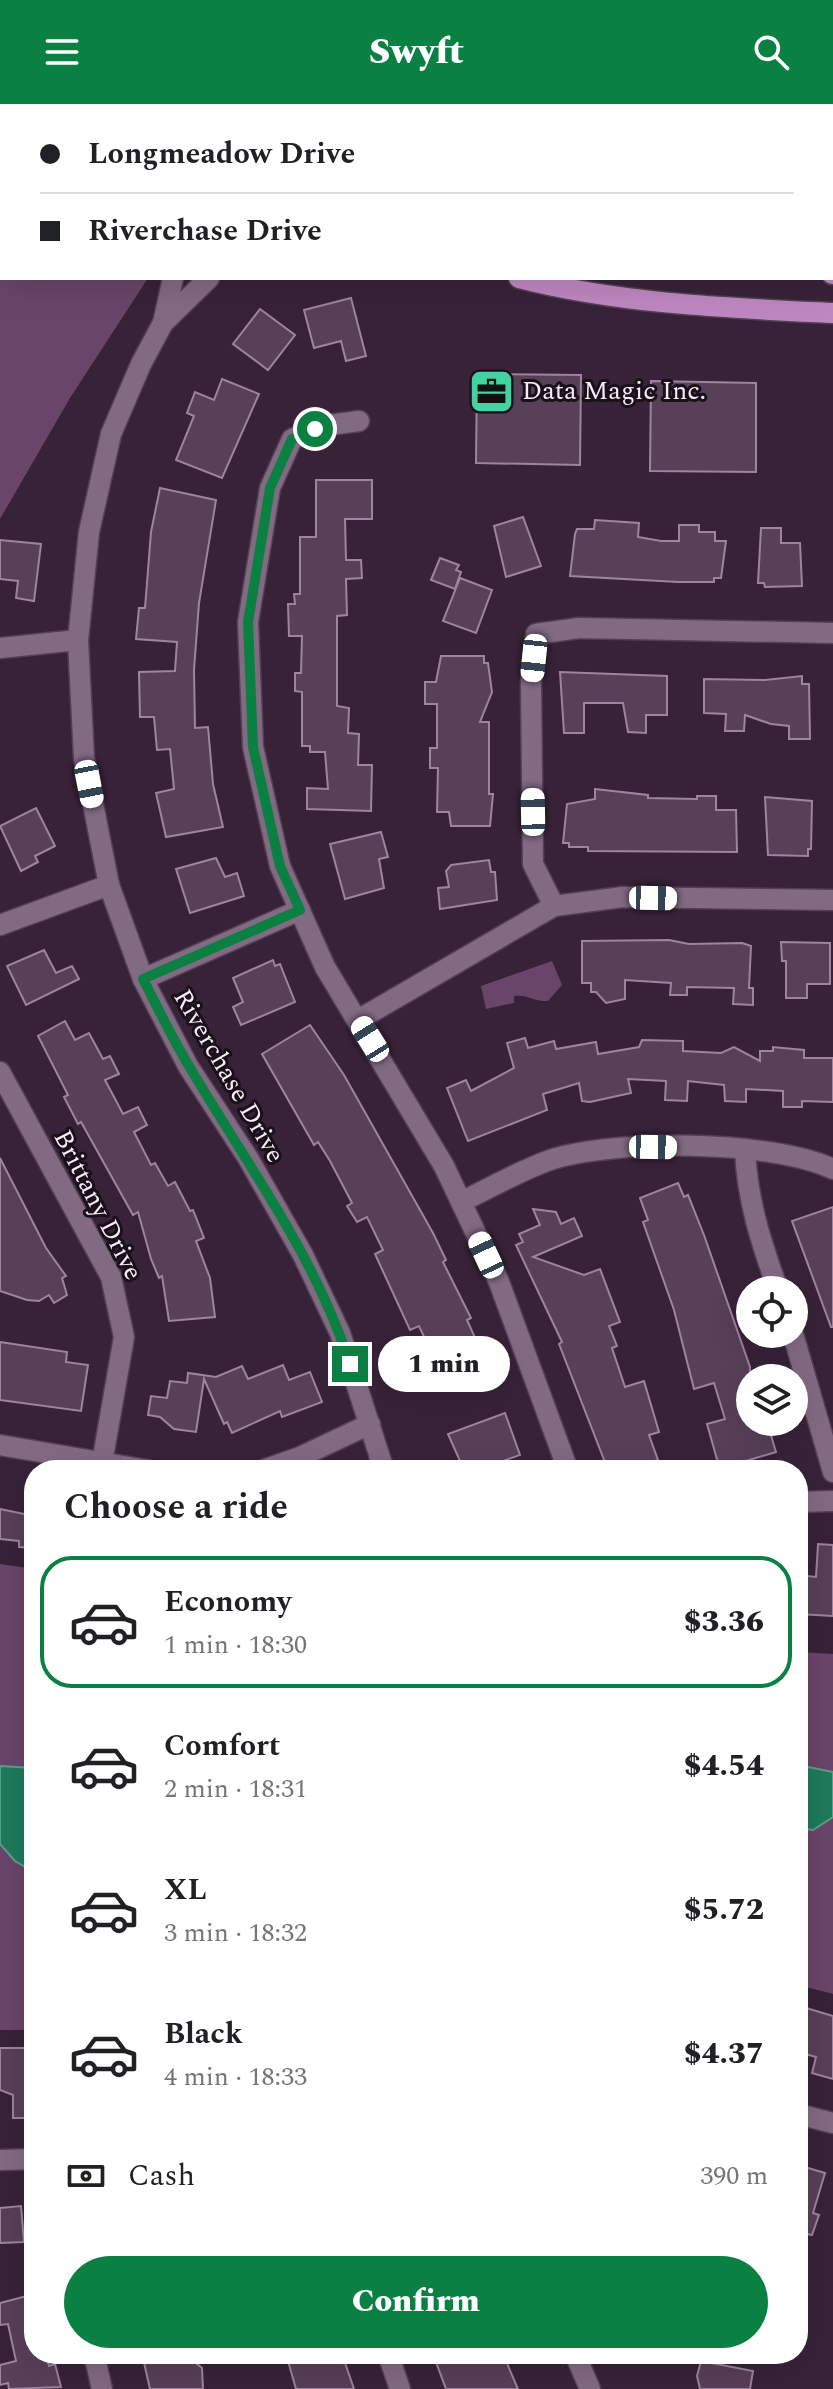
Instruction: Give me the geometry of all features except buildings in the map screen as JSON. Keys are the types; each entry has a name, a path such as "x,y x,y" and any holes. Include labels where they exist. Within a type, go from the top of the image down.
{"main road":[{"path":"527,280 561,289 720,308 833,313"}],"street":[{"name":"Riverchase Drive","path":"173,280 163,323 141,364 111,434 89,532 78,640 84,758 109,885 143,979 188,1066 248,1158 303,1255 340,1333 381,1460"},
{"name":"Riverchase Drive","path":"163,323 207,280"},
{"path":"359,421 322,426 292,439 270,488 248,622 253,747 280,866 325,967 430,1141 461,1202 499,1282 564,1460"},
{"path":"554,906 533,864 531,683 536,634 579,628 833,633"},
{"path":"0,648 78,640"},
{"path":"0,925 109,885"},
{"path":"358,1020 554,906 623,897 833,900"},
{"path":"143,979 300,910"},
{"name":"Brittany Drive","path":"0,1072 111,1277 121,1312 124,1337 103,1460"},
{"path":"461,1202 550,1160 622,1147 745,1149 819,1162 833,1169"},
{"path":"745,1149 747,1190 754,1223 773,1276"},
{"path":"797,1348 833,1472"},
{"path":"291,1460 370,1424"},
{"path":"0,1445 85,1460"},
{"path":"808,1502 833,1501"},
{"path":"808,2117 833,2123"},
{"path":"0,2160 24,2159"},
{"path":"96,2364 102,2389"},
{"path":"391,2364 400,2389"},
{"path":"579,2364 590,2389"}],"shaded area":[{"path":"0,280 147,280 70,398 0,519"},
{"path":"552,961 562,985 548,1001 514,996 514,1003 486,1009 481,986"},
{"path":"0,1564 24,1568 24,2030 0,2030"},
{"path":"808,1653 833,1654 833,1994 808,1988"},
{"path":"0,1766 24,1767 24,1866 0,1844"},
{"path":"808,1767 833,1772 833,1817 813,1830 808,1829"}],"place":[{"name":"Data Magic Inc.","path":"491,391"}],"route":[{"path":"315,429 292,439 270,488 248,622 253,747 280,866 300,910 143,979 188,1066 248,1158 303,1255 340,1333 350,1364"}]}
